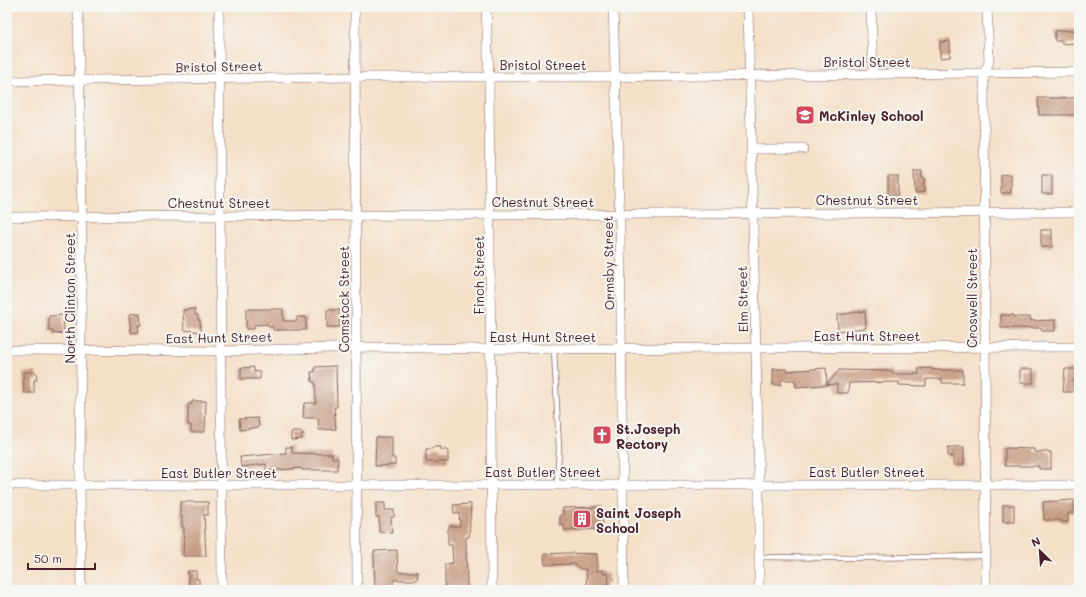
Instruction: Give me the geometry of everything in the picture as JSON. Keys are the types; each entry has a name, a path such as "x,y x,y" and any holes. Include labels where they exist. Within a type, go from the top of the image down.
{"street":[{"name":"North Clinton Street","path":"78,7 82,216 80,486 81,590"},
{"path":"219,7 222,590"},
{"name":"Comstock Street","path":"355,7 357,590"},
{"name":"Finch Street","path":"486,7 490,77 492,590"},
{"name":"Ormsby Street","path":"613,7 620,214 624,590"},
{"name":"Elm Street","path":"748,7 760,484 759,590"},
{"path":"871,7 873,74"},
{"name":"Croswell Street","path":"986,590 984,485 984,74 989,62 987,7"},
{"name":"Bristol Street","path":"7,81 355,77 615,77 984,74 1079,72"},
{"path":"751,149 803,149"},
{"name":"Chestnut Street","path":"7,217 753,212 1079,212"},
{"name":"East Hunt Street","path":"7,350 221,351 357,347 491,349 1079,348"},
{"name":"East Butler Street","path":"7,486 624,484 1079,485"}],"lane":[{"path":"554,349 559,448 557,485"},
{"path":"759,557 856,558 986,556"}],"building":[{"path":"1079,30 1079,43 1062,44 1062,41 1055,41 1055,31"},
{"path":"950,41 950,57 940,58 940,42"},
{"path":"1038,98 1079,98 1079,115 1039,115"},
{"path":"914,171 922,171 922,178 924,178 924,192 915,193"},
{"path":"1011,174 1011,193 1001,193 1001,175"},
{"path":"1042,175 1052,175 1052,194 1042,194"},
{"path":"888,176 898,176 898,195 888,195"},
{"path":"1041,230 1052,230 1052,247 1041,247"},
{"path":"195,309 195,315 198,315 198,320 200,320 201,332 184,330 183,310"},
{"path":"246,309 283,309 283,321 297,321 297,317 306,317 306,330 273,330 273,327 268,327 268,324 254,325 254,329 246,329"},
{"path":"327,310 339,310 339,327 327,327"},
{"path":"865,311 866,328 838,331 837,315"},
{"path":"140,313 141,325 138,325 139,332 131,333 129,314"},
{"path":"63,315 64,333 53,334 53,331 49,331 49,316"},
{"path":"1001,315 1030,317 1031,321 1055,320 1055,331 1042,331 1042,328 1001,328"},
{"path":"336,366 337,407 334,407 336,429 319,430 318,418 303,418 304,403 316,403 315,382 312,382 311,372 315,372 315,367"},
{"path":"254,367 254,372 260,371 260,379 241,379 241,368"},
{"path":"826,368 827,384 839,370 893,371 893,374 919,374 918,369 932,368 932,370 963,370 963,383 942,383 942,379 926,379 926,386 899,385 899,382 849,383 848,393 837,393 837,384 796,387 795,380 781,380 781,385 773,385 773,369 787,369 787,371"},
{"path":"1020,369 1033,369 1033,383 1020,383"},
{"path":"1065,369 1079,369 1079,380 1073,380 1073,392 1063,392"},
{"path":"23,372 36,372 37,380 34,380 34,393 24,393"},
{"path":"192,401 206,401 205,432 191,432 191,425 188,425 188,404 192,404"},
{"path":"258,418 259,427 240,430 239,419"},
{"path":"291,432 302,432 302,439 291,440"},
{"path":"376,437 392,437 392,458 395,458 395,465 375,466"},
{"path":"286,447 292,447 292,453 332,454 332,458 338,458 337,470 302,470 302,468 266,471 266,464 241,467 240,457 286,453"},
{"path":"433,447 441,447 441,450 448,450 448,462 426,462 426,449 432,449"},
{"path":"948,447 964,447 964,465 953,465 953,456 948,456"},
{"path":"1005,448 1034,449 1034,452 1051,452 1051,469 1039,469 1039,466 1005,466"},
{"path":"1074,500 1074,513 1068,513 1068,522 1061,522 1061,520 1044,520 1043,502"},
{"path":"180,502 208,502 208,515 204,515 206,556 183,556 184,527 182,527 182,516 180,516"},
{"path":"376,503 385,503 385,510 394,510 394,517 391,517 392,533 379,532 379,517 376,517"},
{"path":"471,504 469,537 466,537 467,590 445,590 445,564 453,563 452,545 448,545 448,530 449,526 460,526 459,513 454,513 453,505"},
{"path":"1003,505 1014,505 1014,522 1003,522"},
{"name":"Saint Joseph School","path":"601,507 603,524 601,524 602,529 564,530 564,525 560,525 560,515 563,515 563,508"},
{"path":"397,550 398,572 418,572 417,580 393,580 394,590 375,590 374,551"},
{"path":"544,554 597,554 597,571 603,570 603,573 608,574 609,584 605,584 605,590 587,590 586,569 581,569 574,564 545,565"},
{"path":"188,571 196,571 196,579 199,579 199,590 189,590"}],"place":[{"name":"McKinley School","path":"805,115"},
{"name":"St.Joseph Rectory","path":"602,435"},
{"name":"Saint Joseph School","path":"582,519"}]}
